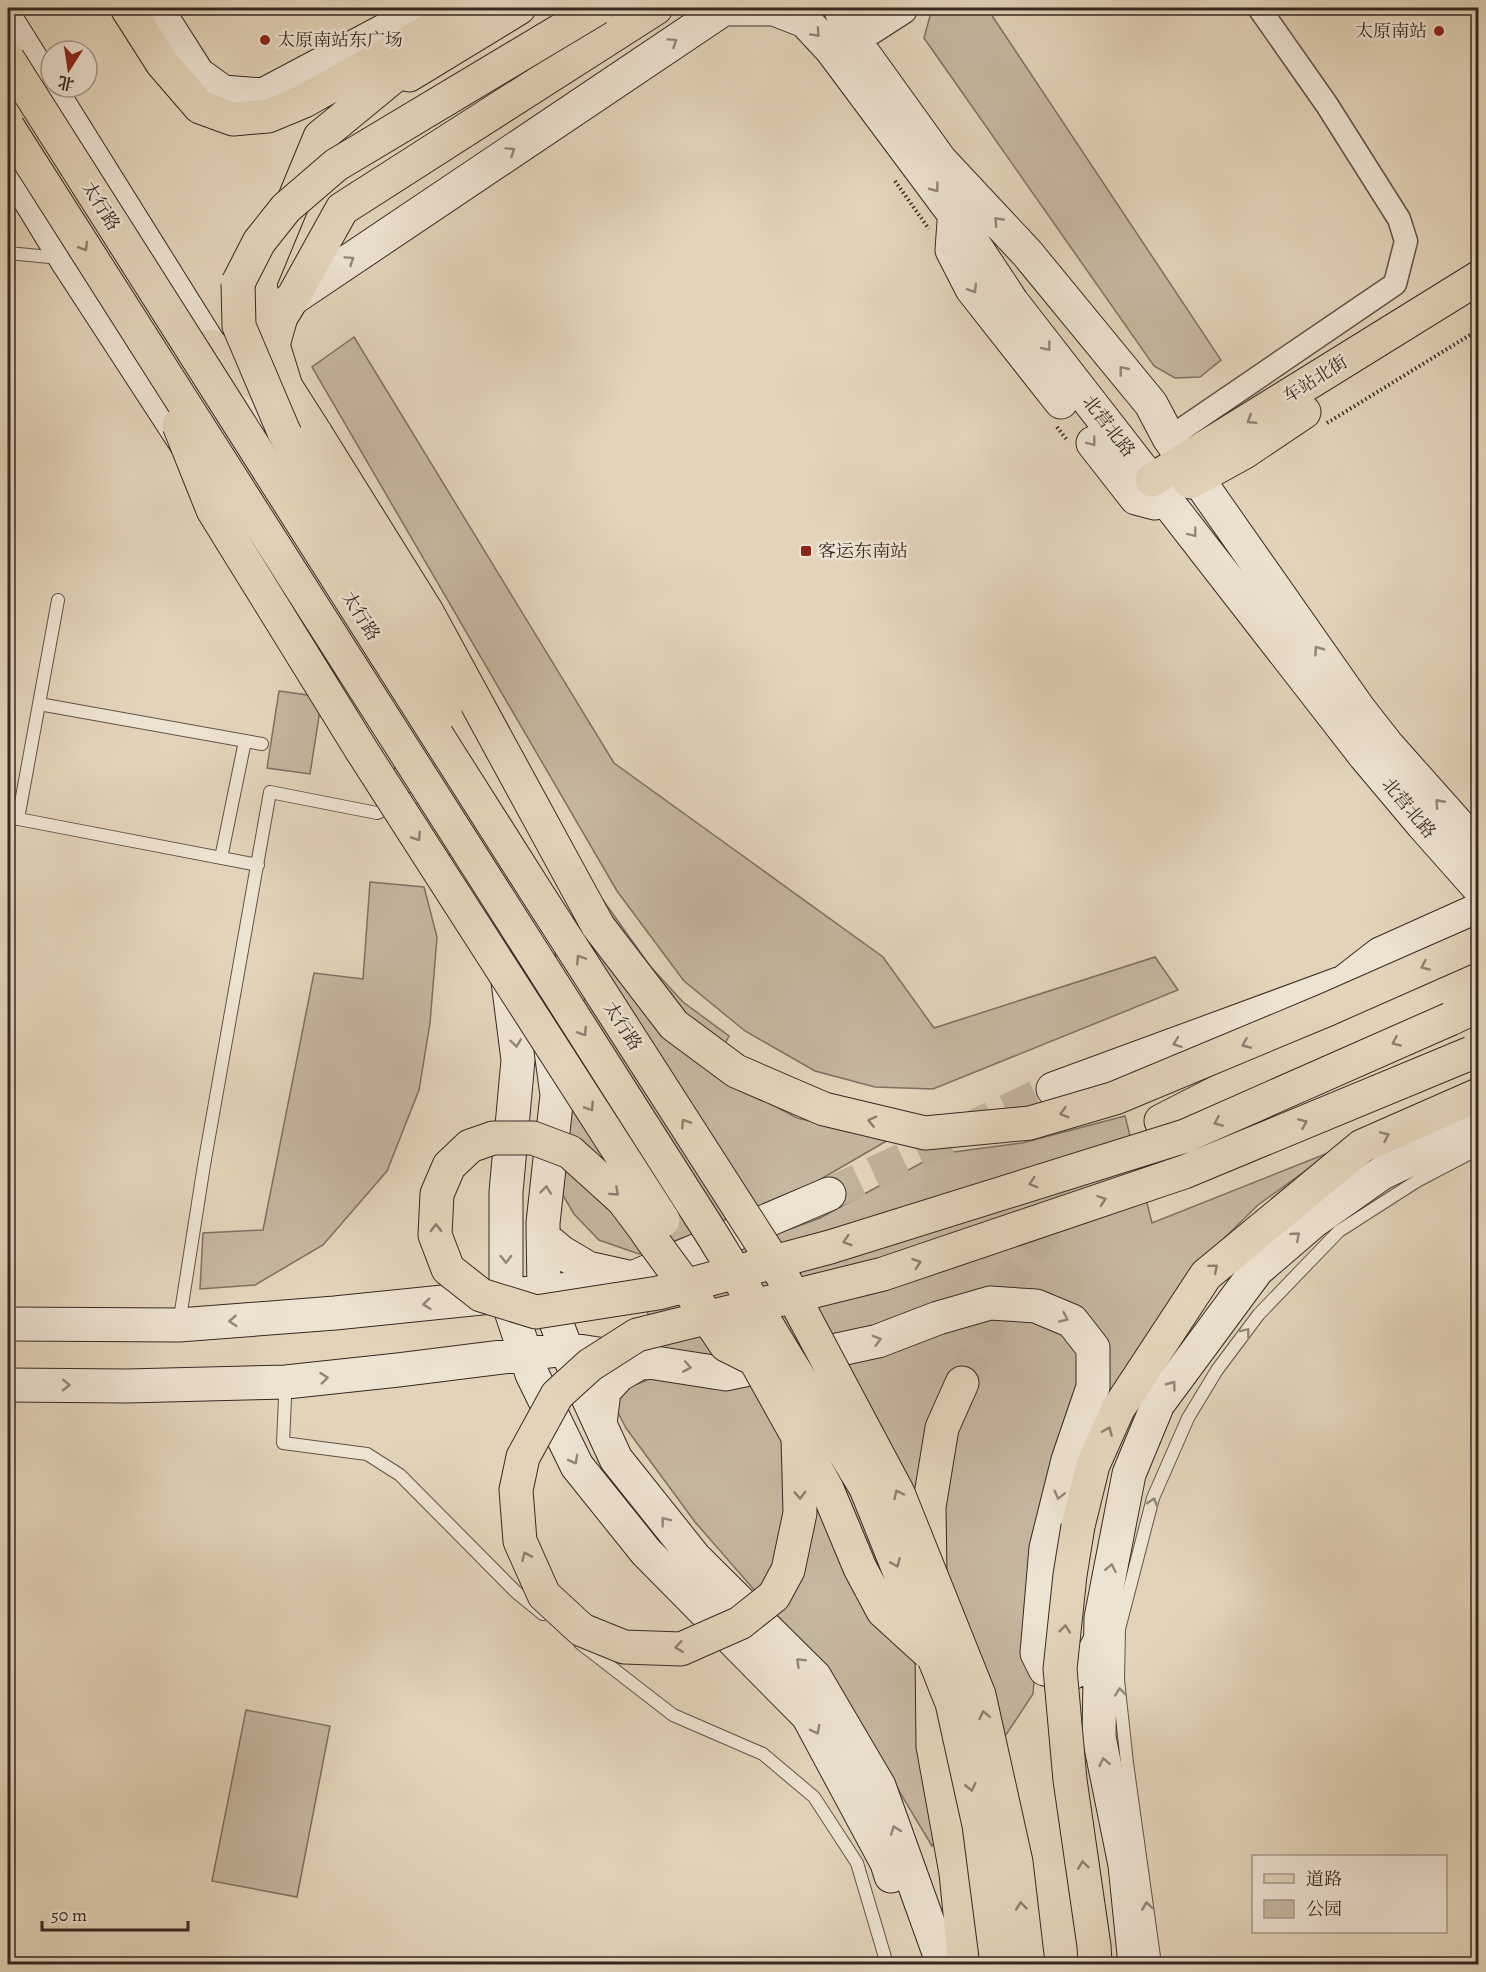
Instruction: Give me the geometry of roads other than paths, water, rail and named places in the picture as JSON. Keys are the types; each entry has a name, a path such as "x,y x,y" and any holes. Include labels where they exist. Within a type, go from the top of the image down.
{"main road":[{"path":"126,8 162,63 200,107 233,119 268,116 304,101 353,90 519,8"},
{"path":"156,8 198,74 224,92 262,95 395,25 446,12"},
{"path":"537,892 464,745 377,586 284,432 239,326 237,283 240,246 253,216 289,174 557,8"},
{"path":"237,283 260,242 286,208 336,165 598,8"},
{"path":"274,349 273,345 281,317 342,209 656,8"},
{"path":"211,346 292,300 724,8"},
{"name":"北营北路","path":"724,8 774,9 805,21 831,49 954,214 1012,302 1365,756 1479,887"},
{"name":"北营北路","path":"840,8 853,39 940,160 1027,253 1151,404 1184,459 1359,709 1388,746 1479,846"},
{"path":"853,39 902,8"},
{"path":"446,12 353,90 320,137 260,282 264,315 286,387 427,612 598,926 674,1025 736,1071 824,1109 925,1133 1030,1122 1115,1098 1479,943"},
{"path":"8,22 380,616 533,916 557,1095 543,1223 544,1292 566,1349 616,1459 695,1558 815,1677 879,1786 943,1965"},
{"name":"太行路","path":"8,59 782,1275 898,1493 979,1695 1016,1862 1028,1965"},
{"name":"太行路","path":"8,127 686,1193 866,1488 952,1703 979,1825 997,1965"},
{"path":"8,164 94,303 416,797 465,867 504,950 518,1060 506,1192 506,1296 531,1374 577,1466 646,1552 808,1716 887,1863 923,1965"},
{"path":"954,214 952,250 972,289 1136,498 1155,503 1158,488"},
{"name":"车站北街","path":"1158,488 1184,459 1479,278"},
{"path":"1184,459 1243,453 1479,297"},
{"path":"94,303 211,346 316,434"},
{"path":"146,346 213,510 362,751 660,1216 738,1331 827,1489 860,1568 883,1611 934,1657"},
{"path":"1115,434 1137,444 1153,438 1155,426 1151,404"},
{"path":"1053,1089 1344,982 1380,954 1479,910"},
{"path":"1161,1121 1255,1073 1479,975"},
{"path":"754,1359 726,1345 694,1297 687,1288 680,1278 667,1260 623,1200 570,1152 533,1138 493,1138 470,1146 449,1166 437,1194 435,1235 448,1269 481,1295 536,1312 658,1293 681,1286 692,1283 819,1250 1185,1136 1464,1012"},
{"path":"798,1437 800,1513 788,1570 774,1596 740,1623 681,1649 624,1647 582,1630 544,1595 520,1541 516,1490 523,1457 557,1395 590,1365 637,1335 894,1270 1184,1172 1475,1052"},
{"path":"1095,1965 1070,1780 1060,1669 1070,1575 1078,1526 1093,1466 1118,1409 1206,1275 1362,1146 1479,1095"},
{"path":"1136,1965 1125,1865 1099,1737 1101,1618 1129,1474 1158,1404 1257,1270 1314,1221 1382,1173 1479,1127"},
{"path":"8,1324 179,1325 335,1313 618,1284 829,1194"},
{"path":"543,1237 561,1252 588,1268 632,1278"},
{"path":"8,1385 286,1385 566,1349 726,1374 878,1341 938,1318 990,1303 1036,1306 1072,1321 1093,1348 1093,1388 1068,1460 1047,1548 1037,1653 1045,1669 1070,1674 1087,1665 1101,1639"},
{"path":"600,1424 604,1390 619,1375 643,1360"},
{"path":"962,1383 942,1428 929,1507 933,1746 956,1873 965,1965"}],"street":[{"path":"1184,459 1395,284 1406,241 1399,219 1327,105 1259,8"}],"lane":[{"path":"8,253 66,259"},
{"path":"58,600 39,704 13,818 258,865"},
{"path":"39,704 262,744"},
{"path":"220,858 245,741"},
{"path":"179,1325 204,1165 270,792 377,813 416,797"},
{"path":"1155,1965 1118,1680 1119,1629 1153,1498 1188,1418 1217,1370 1259,1314 1339,1231 1417,1181 1479,1149"},
{"path":"286,1385 283,1443 367,1454 400,1475 516,1592 557,1625 673,1715 763,1754 814,1797 857,1863 887,1965"}],"tunnel":[{"path":"829,1194 1053,1089"},
{"path":"962,1383 1010,1279 1067,1198 1118,1157"}],"place":[{"name":"太原南站","path":"1439,31"},
{"name":"太原南站东广场","path":"265,40"},
{"name":"客运东南站","path":"806,551"}]}
